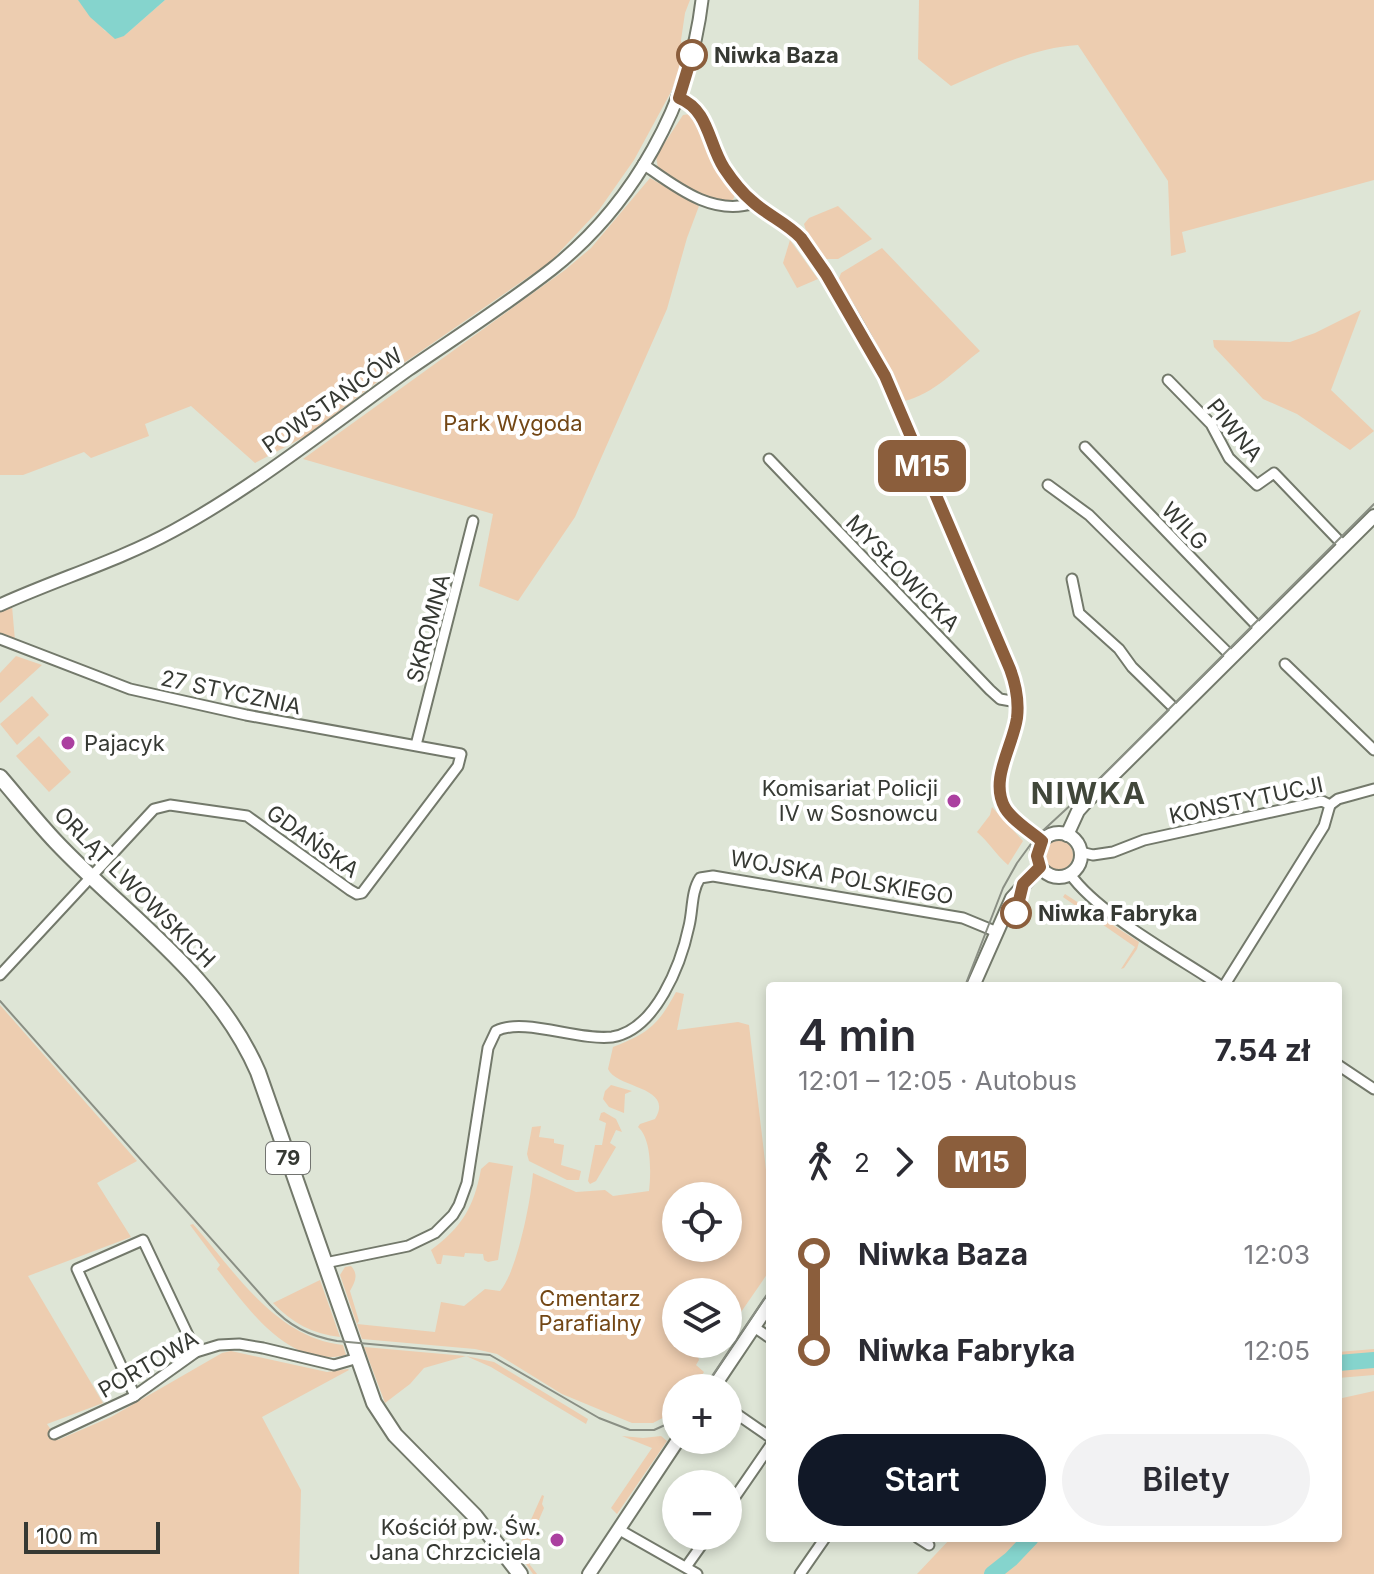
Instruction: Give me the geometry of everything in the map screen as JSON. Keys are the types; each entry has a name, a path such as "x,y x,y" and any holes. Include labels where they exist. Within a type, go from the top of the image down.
{"main road":[{"path":"1067,835 1078,811 1086,802 1374,516"},
{"name":"ORLĄT LWOWSKICH","path":"0,777 56,842 168,948 241,1036 258,1072 374,1403 395,1435 475,1516 520,1574"},
{"path":"1056,834 1067,835 1086,854 1070,874 1052,876 1040,867 1037,856 1042,841 1056,834"},
{"path":"975,982 1016,892 1040,867"},
{"path":"722,1374 766,1309"},
{"path":"589,1574 669,1454"}],"street":[{"name":"POWSTAŃCÓW","path":"0,605 160,538 256,478 553,268 601,221 643,164 679,98 692,55 702,0"},
{"path":"679,98 692,103 700,113 723,166 754,203 801,238 877,360 1010,669 1017,702 1015,728 1001,778 1001,797 1010,814 1042,841"},
{"path":"643,164 682,193 704,201 741,207 754,203"},
{"name":"PIWNA","path":"1168,380 1211,424 1229,458 1257,485 1274,473 1344,546"},
{"name":"WILG","path":"1085,447 1260,629"},
{"name":"MYSŁOWICKA","path":"769,459 990,690 1000,699 1017,702"},
{"path":"1048,485 1089,515 1232,657"},
{"name":"SKROMNA","path":"416,745 473,521"},
{"path":"1072,579 1079,613 1119,649 1132,667 1177,711"},
{"name":"27 STYCZNIA","path":"0,639 130,689 246,715 461,754"},
{"path":"1285,664 1374,750"},
{"name":"GDAŃSKA","path":"0,975 154,809 170,805 247,816 357,894 362,893 458,766 461,754"},
{"name":"KONSTYTUCJI","path":"1086,854 1113,852 1144,840 1322,801 1330,805 1338,799 1374,789"},
{"path":"1225,982 1324,826 1330,805"},
{"path":"1070,874 1077,885 1101,906 1216,982"},
{"name":"WOJSKA POLSKIEGO","path":"325,1263 408,1246 445,1225 459,1205 467,1183 492,1036 496,1031 507,1026 611,1037 638,1026 653,1013 684,944 694,889 700,878 713,876 937,913 963,918 997,932"},
{"path":"1342,1068 1374,1089"},
{"path":"135,1396 77,1269 143,1240 196,1352"},
{"path":"754,1327 766,1335"},
{"name":"PORTOWA","path":"54,1434 135,1396 196,1352 219,1345 239,1344 334,1365 358,1358"},
{"path":"742,1418 766,1434"},
{"path":"742,1487 766,1452"},
{"path":"618,1529 697,1574"},
{"path":"800,1574 822,1542"},
{"path":"924,1542 929,1545"},
{"path":"686,1567 698,1550"}],"green space":[{"path":"0,0 78,0 105,31 124,36 165,0 690,0 681,40 685,66 634,160 599,210 550,262 385,376 306,436 255,463 191,406 145,424 149,436 91,458 84,452 23,475 0,475"},
{"path":"919,0 1374,0 1374,180 1182,232 1186,252 1171,256 1168,181 1078,45 1029,55 951,86 918,59"},
{"path":"690,114 695,118 716,167 735,194 732,203 693,194 658,169 656,156 683,115"},
{"name":"Park Wygoda","path":"650,178 699,206 667,309 575,517 518,601 479,586 493,514 303,459 565,270 591,248"},
{"path":"838,206 872,239 838,259 826,259 808,237 804,224 809,218"},
{"path":"790,240 818,279 797,288 783,263"},
{"path":"882,248 980,351 935,387 904,401 838,281 841,273"},
{"path":"1361,310 1331,390 1374,431 1350,450 1297,414 1263,399 1214,347 1213,340 1290,342"},
{"path":"12,606 15,641 0,634 0,611"},
{"path":"16,656 42,665 0,703 0,673"},
{"path":"32,696 49,715 17,745 0,724"},
{"path":"39,736 71,772 49,792 16,756"},
{"path":"992,807 1023,841 1008,865 977,832 990,815"},
{"path":"1058,840 1069,844 1073,855 1069,866 1058,870 1047,866 1043,855 1047,844"},
{"path":"1065,894 1139,942 1124,968 1121,969 1135,947 1063,897"},
{"name":"Cmentarz Parafialny","path":"676,992 684,994 677,1030 738,1022 749,1025 766,1170 766,1276 742,1311 742,1278 662,1278 662,1358 698,1358 696,1365 704,1372 662,1374 662,1418 653,1423 632,1423 562,1394 497,1354 475,1349 362,1339 340,1275 345,1267 351,1266 356,1275 350,1291 359,1321 357,1324 435,1332 441,1302 464,1306 485,1289 500,1291 506,1282 522,1235 533,1173 576,1192 605,1190 613,1196 649,1191 648,1148 638,1127 655,1119 659,1108 657,1100 642,1089 613,1076 608,1069 613,1047 651,1027"},
{"path":"0,1005 137,1161 97,1183 131,1237 28,1276 103,1403 47,1424 58,1440 111,1417 222,1353 231,1351 327,1372 348,1369 262,1417 301,1490 299,1574 0,1574"},
{"path":"611,1085 632,1091 625,1094 624,1113 609,1107 603,1099"},
{"path":"604,1112 616,1119 622,1132 616,1130 610,1143 616,1147 596,1181 590,1184 595,1145 602,1145 606,1123 599,1120"},
{"path":"541,1126 539,1137 554,1139 554,1143 564,1145 561,1165 581,1171 579,1180 567,1180 529,1161 527,1154 532,1127"},
{"path":"489,1162 513,1166 498,1260 488,1262 483,1254 465,1253 464,1257 443,1255 441,1264 437,1264 431,1250 451,1233 465,1215 475,1194 481,1169"},
{"path":"193,1224 241,1282 277,1316 319,1340 343,1345 346,1355 325,1357 306,1353 271,1332 217,1269 220,1265 190,1225"},
{"path":"320,1280 340,1337 304,1326 273,1303"},
{"path":"364,1347 466,1356 424,1368 410,1384 385,1403"},
{"path":"1374,1349 1374,1375 1342,1378 1342,1352"},
{"path":"466,1356 494,1362 588,1419 586,1424 491,1367"},
{"path":"1374,1391 1374,1574 917,1574 947,1542 1342,1542 1342,1398"},
{"path":"622,1436 661,1436 662,1448 617,1514 611,1508 652,1448"},
{"path":"542,1495 544,1508 525,1552 537,1574 533,1574 517,1551"}],"water":[{"path":"78,0 165,0 124,36 115,39 90,17"}],"waterway":[{"path":"1342,1363 1374,1360"},
{"path":"992,1574 1027,1542"}],"tram line":[{"path":"967,982 1003,888 1036,837 1101,777 1374,504"},
{"path":"0,1001 270,1305 292,1324 309,1333 337,1341 490,1355 599,1418 630,1430 654,1430 662,1426"},
{"path":"713,1374 766,1296"}],"bus line":[{"name":"M15","path":"692,55 679,98 692,103 700,113 723,166 740,189 801,238 869,346 885,376 1010,669 1015,683 1017,717 999,787 1005,808 1042,841 1037,856 1040,867 1023,884 1016,913"}],"place":[{"name":"Niwka Baza","path":"692,55"},
{"name":"Pajacyk","path":"68,743"},
{"name":"Komisariat Policji IV w Sosnowcu","path":"954,801"},
{"name":"Niwka Fabryka","path":"1016,913"},
{"name":"Kościół pw. Św. Jana Chrzciciela","path":"557,1540"}],"district":[{"name":"NIWKA","path":"1089,794"}]}
